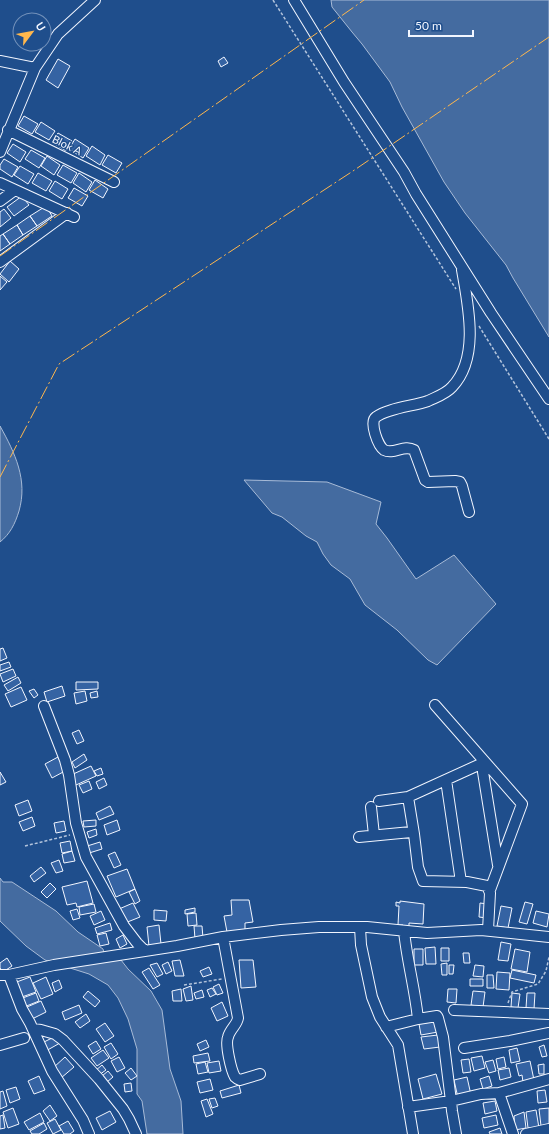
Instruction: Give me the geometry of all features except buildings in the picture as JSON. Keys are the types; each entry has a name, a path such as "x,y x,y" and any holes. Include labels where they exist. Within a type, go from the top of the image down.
{"street":[{"path":"1,145 35,68 58,34 95,0"},
{"path":"294,0 344,82 404,172 416,194 492,313 549,399"},
{"path":"0,61 35,68"},
{"name":"Blok A","path":"8,130 114,182"},
{"path":"0,183 70,215 0,262"},
{"path":"0,201 15,190"},
{"path":"462,265 469,310 469,340 467,358 462,373 452,388 445,393 427,401 385,413 375,418 373,428 381,447 384,450 389,452 407,448 414,450 425,480 428,482 460,482 469,512"},
{"path":"435,705 522,804 490,890 488,930"},
{"path":"44,706 60,744 69,775 78,833 86,857 131,937 145,951"},
{"path":"374,835 375,804 408,797 485,762"},
{"path":"485,762 483,772 498,867"},
{"path":"446,780 461,882"},
{"path":"408,797 418,867 422,881 461,882 487,885 490,890"},
{"path":"359,837 408,832 414,834"},
{"path":"90,1134 83,1120 52,1071 5,975 54,965 177,946 223,937 319,927 360,927 427,933 488,930 549,938"},
{"path":"360,927 361,945 372,997 380,1017 398,1045 413,1134"},
{"path":"404,931 407,954 416,995 418,1019"},
{"path":"223,937 238,1018 229,1034 227,1041 233,1072 235,1077 240,1080 260,1074"},
{"path":"454,1010 549,1014"},
{"path":"386,1027 437,1016 443,1037 456,1134"},
{"path":"33,1030 41,1030 55,1034 73,1050 130,1118 136,1134"},
{"path":"464,1048 549,1033"},
{"path":"0,1045 24,1038"},
{"path":"408,1107 451,1101 481,1094 499,1093 549,1079"},
{"path":"499,1093 513,1134"},
{"path":"526,1134 549,1129"}],"path":[{"path":"273,0 457,291"},
{"path":"477,323 549,439"},
{"path":"25,846 78,833"},
{"path":"507,1012 508,1003 512,992 538,984 546,971 549,957"},
{"path":"184,985 230,978"}],"water":[{"path":"331,0 549,0 549,337 506,265 465,213 444,182 402,107 390,82 332,7"},
{"path":"0,426 15,457 21,478 22,488 19,511 16,520 4,539 0,542"},
{"path":"244,480 327,482 381,502 376,524 416,579 454,555 496,604 437,665 428,660 397,630 365,605 350,579 331,565 317,542 306,536 282,517 272,513"},
{"path":"0,878 3,882 12,882 56,911 78,932 103,949 106,960 121,960 128,969 151,991 162,1010 170,1069 181,1101 183,1134 147,1134 142,1101 137,1094 137,1049 128,1019 118,998 108,985 89,974 45,960 26,946 0,921"}],"power":[{"path":"0,256 364,0"},
{"path":"0,477 59,364 353,171 549,37"}]}
